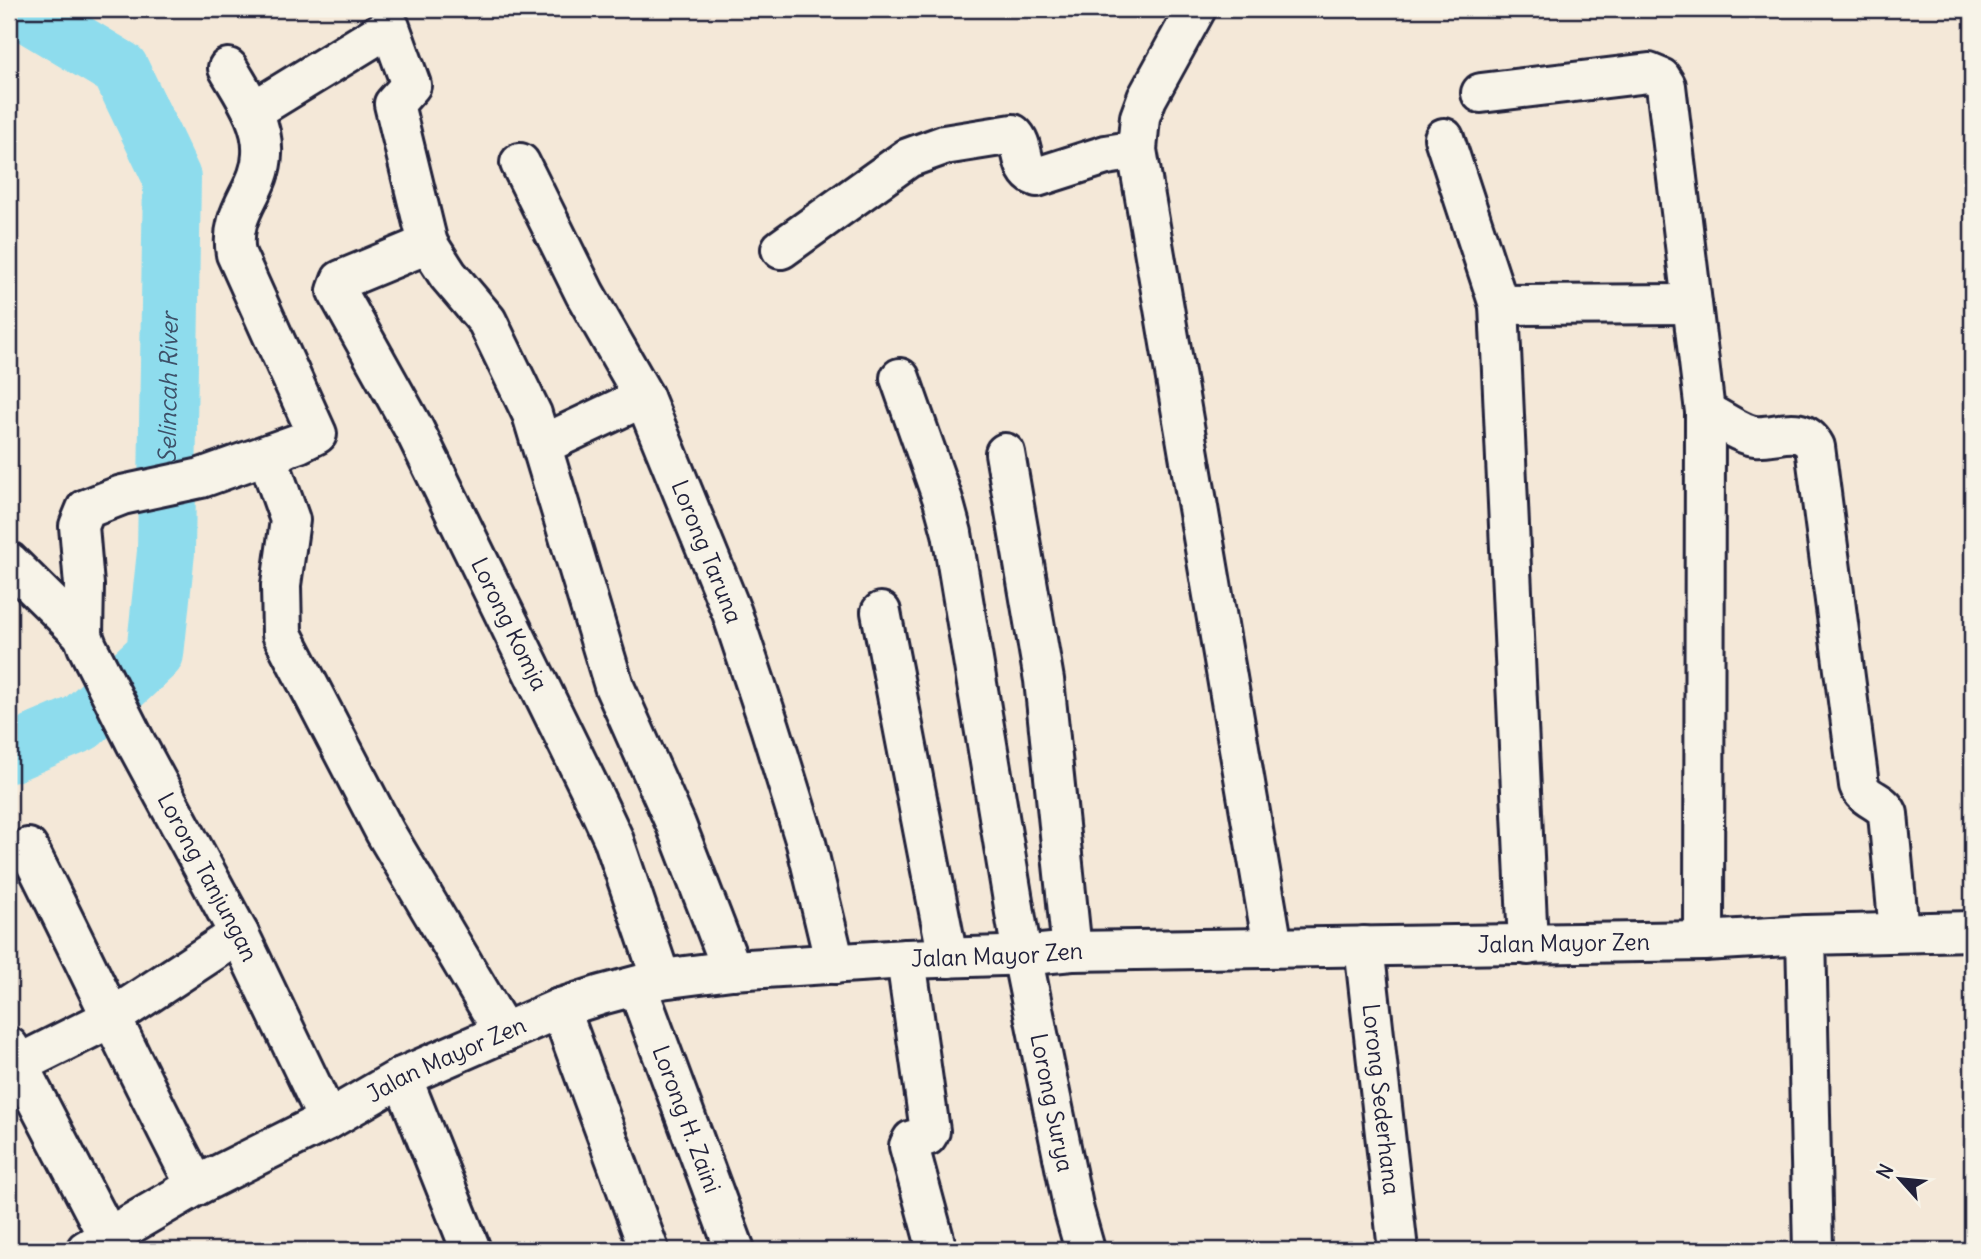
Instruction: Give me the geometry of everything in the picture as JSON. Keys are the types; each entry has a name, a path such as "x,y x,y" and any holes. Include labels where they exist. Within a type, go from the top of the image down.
{"street":[{"path":"1195,9 1147,98 1140,117 1137,150 1273,947"},
{"path":"253,111 386,18 411,85 394,108 428,244 448,275 487,321 531,414 614,686 676,825 732,970"},
{"path":"85,641 85,586 80,519 86,509 122,495 201,478 299,443 317,432 236,254 234,230 262,156 261,140 253,111 228,68"},
{"path":"1481,93 1649,73 1661,78 1666,86 1705,412 1703,941"},
{"path":"781,249 908,158 944,145 1013,134 1017,138 1026,169 1037,177 1106,155 1137,150"},
{"path":"1444,138 1499,305 1528,945"},
{"name":"Lorong Taruna","path":"520,163 585,293 644,397 732,613 806,843 835,964"},
{"name":"Lorong Komja","path":"428,244 341,280 337,291 414,429 598,806 612,838 649,982"},
{"path":"1499,305 1692,304"},
{"name":"Lorong Surya","path":"901,377 952,533 1022,955 1074,1211 1085,1250"},
{"path":"542,445 644,397"},
{"path":"1705,412 1755,436 1798,432 1806,435 1815,447 1858,785 1866,796 1884,806 1888,814 1899,932"},
{"path":"1005,453 1044,680 1072,951"},
{"path":"267,455 290,520 281,585 282,634 385,832 504,1033"},
{"path":"9,562 85,641"},
{"path":"881,612 948,958"},
{"name":"Lorong Tanjungan","path":"85,641 136,743 239,934 328,1120"},
{"path":"28,848 196,1186"},
{"name":"Jalan Mayor Zen","path":"97,1244 196,1186 328,1120 402,1077 560,1008 649,982 732,970 1072,951 1528,945 1703,941 1806,934 1972,931"},
{"path":"11,1051 27,1060 113,1017 239,934"},
{"path":"1806,934 1813,1250"},
{"name":"Lorong Sederhana","path":"1364,946 1398,1250"},
{"path":"906,959 930,1131 927,1136 912,1140 909,1146 937,1250"},
{"name":"Lorong H. Zaini","path":"649,982 735,1250"},
{"path":"560,1008 649,1250"},
{"path":"11,1051 97,1244"},
{"path":"402,1077 471,1250"}],"waterway":[{"name":"Selincah River","path":"9,754 81,723 155,654 166,552 172,178 120,69 20,9"}]}
